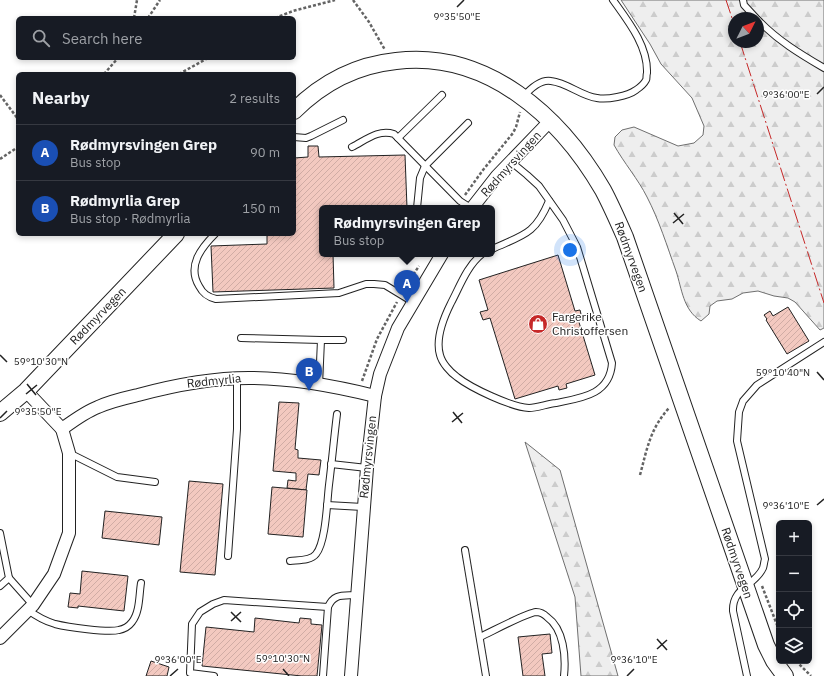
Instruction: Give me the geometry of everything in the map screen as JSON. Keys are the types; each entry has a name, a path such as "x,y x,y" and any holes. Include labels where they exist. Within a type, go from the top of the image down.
{"street":[{"name":"Rødmyrvegen","path":"296,108 315,92 346,75 379,64 402,60 439,61 459,65 480,72 496,80 522,103 550,121 573,147 602,190 614,213 639,277 766,644 774,661 785,676"},
{"name":"Rødmyrsvingen","path":"474,205 510,161 550,121"},
{"name":"Rødmyrvegen","path":"0,413 26,391 174,236"},
{"name":"Rødmyrsvingen","path":"351,676 366,468 375,396 388,350 398,328 440,257"},
{"name":"Rødmyrlia","path":"62,429 98,407 177,385 205,380 265,378 290,380 375,396"},
{"path":"0,638 30,607 54,574 69,533 69,453 62,429 26,391"}],"lane":[{"path":"522,103 532,87 541,82 550,80 586,95 598,98 620,96 632,93 641,86 646,80 647,68 641,44 633,29 612,0"},
{"path":"743,0 744,5 750,12"},
{"path":"764,27 770,33 824,68"},
{"path":"398,138 442,95"},
{"path":"296,137 306,138 343,120"},
{"path":"417,205 420,178 425,166 468,123"},
{"path":"352,147 380,132 394,134 460,201 467,205"},
{"path":"478,257 469,268 448,309 441,329 439,346 440,356 446,367 467,383 504,401 530,408 583,398 601,388 611,373 612,363 577,248 563,220 539,186 510,161"},
{"path":"495,247 523,236 531,230 538,223 549,201"},
{"path":"213,236 199,254 194,264 194,275 198,285 203,293 209,298 216,299 339,293 366,284 374,284 385,285 413,302"},
{"path":"241,338 342,340"},
{"path":"319,385 320,340"},
{"path":"747,676 732,603 745,586 758,575 763,568 765,559 737,441 739,412 743,402 757,385 824,342"},
{"path":"228,556 237,429 237,378"},
{"path":"290,561 312,558 320,548 323,537 337,414"},
{"path":"69,453 118,477 155,482"},
{"path":"331,464 366,468"},
{"path":"327,505 363,507"},
{"path":"0,533 9,578 40,618 56,624 108,632 127,627 137,612 141,583"},
{"path":"465,550 486,676"},
{"path":"0,586 9,578"},
{"path":"323,676 328,607 331,600 338,596 357,595"},
{"path":"214,676 190,675 192,624 200,612 213,604 224,600 328,607"},
{"path":"480,637 536,612 542,613 550,619 560,635 564,649 564,676"}],"path":[{"path":"134,16 137,0"},
{"path":"149,16 160,0"},
{"path":"280,16 293,11 335,0"},
{"path":"353,0 369,22 385,50"},
{"path":"378,51 391,49"},
{"path":"106,72 116,60"},
{"path":"183,72 204,60"},
{"path":"0,95 16,115"},
{"path":"460,201 513,132 516,127 522,103"},
{"path":"0,159 16,148"},
{"path":"640,475 652,433 662,416 670,407 681,399"},
{"path":"758,575 778,628"},
{"path":"799,664 811,676"}],"green space":[{"path":"621,0 824,0 824,328 820,330 795,302 788,298 774,296 758,291 743,293 732,299 717,301 710,306 709,314 701,321 690,311 684,299 676,271 651,206 643,190 614,145 615,137 622,130 634,127 678,146 694,143 703,135 704,126 692,98 661,64 650,44"},
{"path":"525,442 560,470 618,676 581,676 575,597"}],"building":[{"path":"308,146 318,146 319,157 405,155 407,205 319,205 319,257 333,257 334,288 213,292 211,246 267,244 267,236 296,236 296,158 308,157"},
{"path":"558,255 575,311 580,310 582,318 578,319 595,375 566,384 567,388 559,390 558,386 515,399 490,318 483,320 480,312 488,310 479,280"},
{"path":"788,307 809,341 787,354 764,315 770,311 773,316"},
{"path":"279,402 299,403 295,449 298,450 298,458 321,460 319,475 308,474 306,490 287,488 288,480 296,481 296,473 273,471"},
{"path":"189,481 223,484 215,575 180,572"},
{"path":"272,487 307,490 303,537 268,534"},
{"path":"105,511 162,517 159,545 102,538"},
{"path":"82,571 128,576 124,611 78,606 78,608 68,607 70,593 80,594"},
{"path":"255,618 299,623 300,618 311,619 311,624 322,625 317,676 302,676 202,666 206,627 254,632"},
{"path":"550,634 552,653 542,654 545,676 523,676 518,637"},
{"path":"151,661 169,667 167,676 146,676"}],"power":[{"path":"726,0 730,12"},
{"path":"742,48 824,303"}],"place":[{"name":"Rødmyrsvingen Grep","path":"407,303"},
{"name":"Fargerike Christoffersen","path":"538,324"},
{"name":"Rødmyrlia Grep","path":"309,391"}]}
